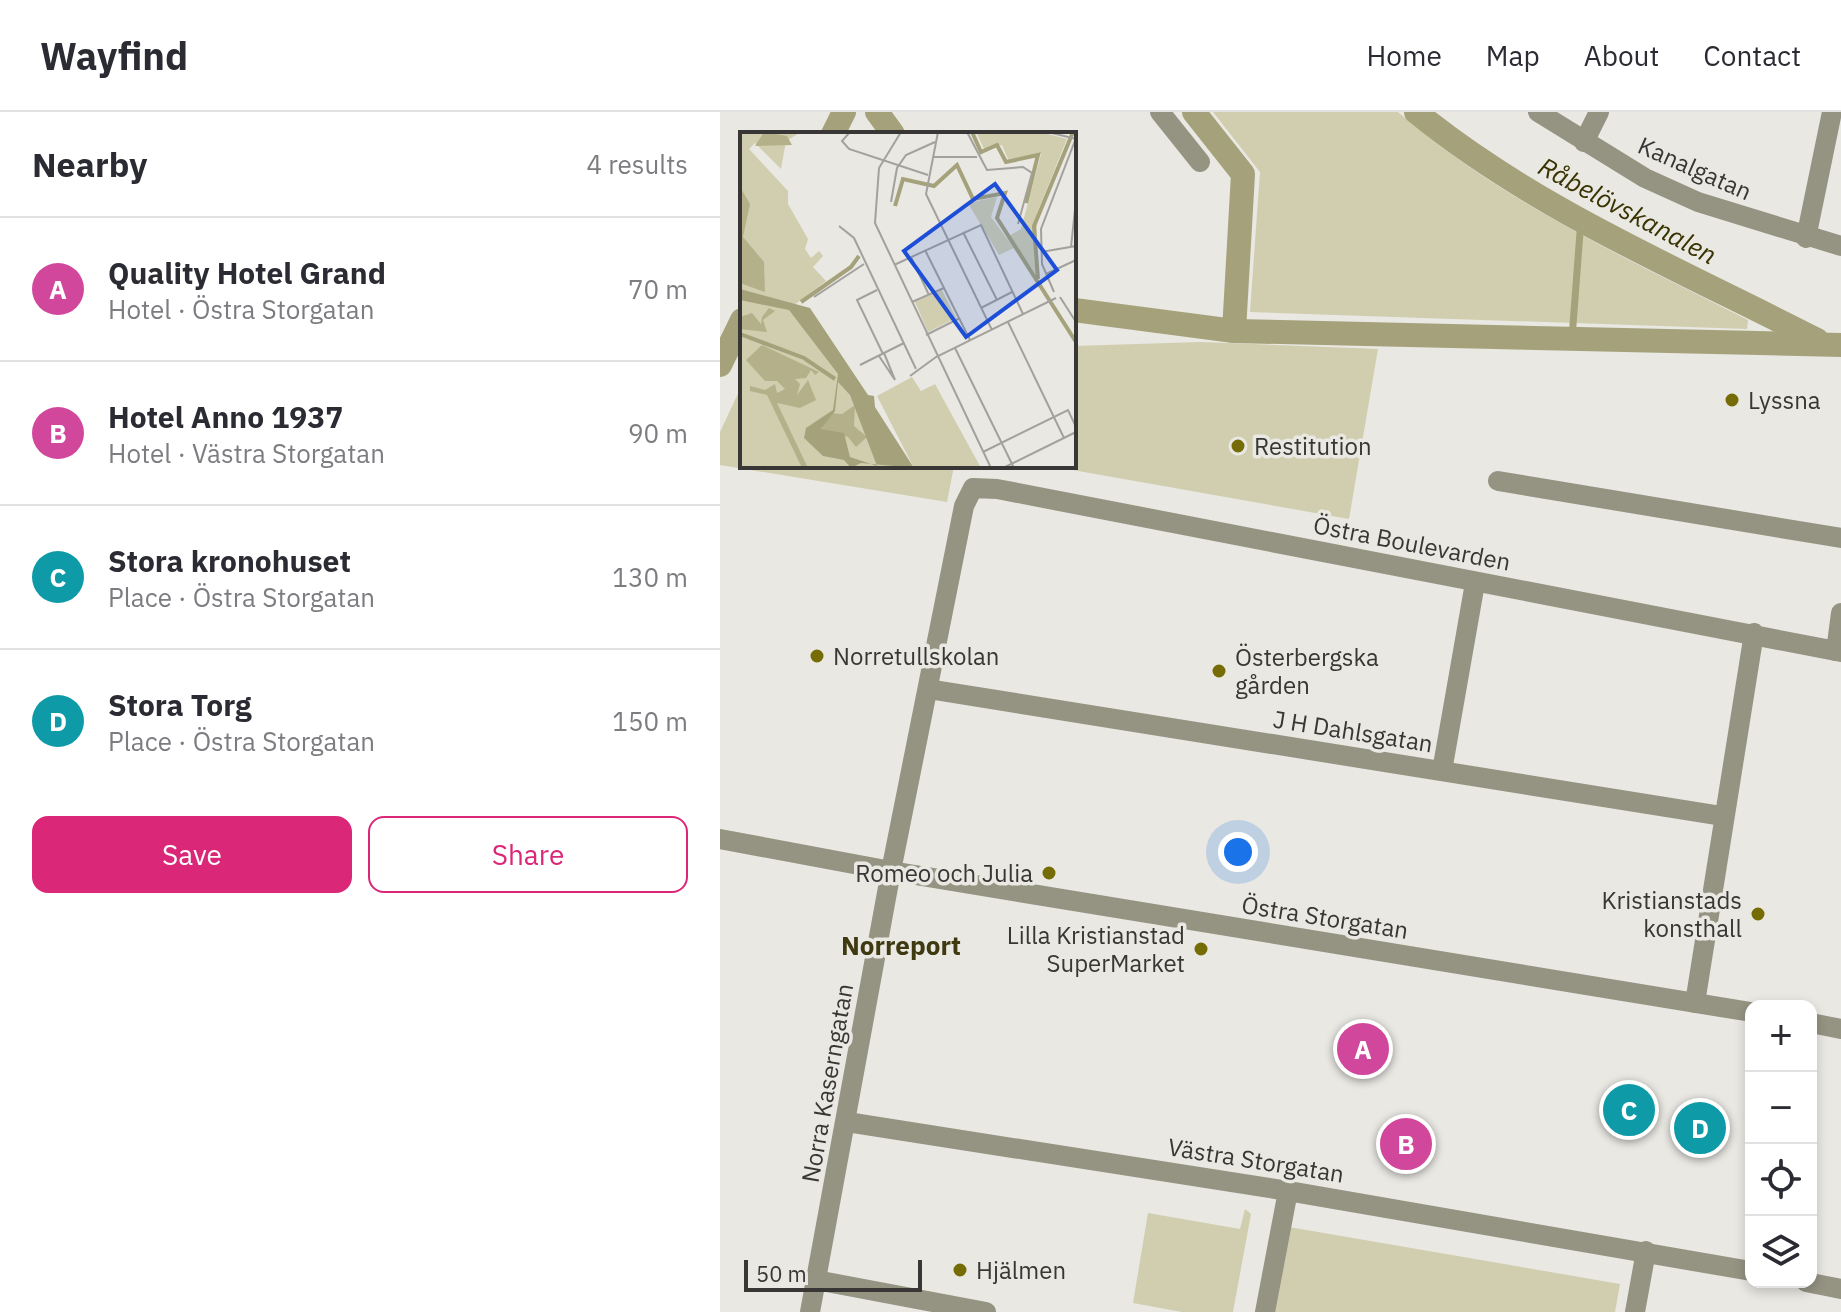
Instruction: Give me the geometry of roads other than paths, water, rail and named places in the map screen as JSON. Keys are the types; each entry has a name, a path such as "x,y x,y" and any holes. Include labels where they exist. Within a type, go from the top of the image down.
{"street":[{"path":"1160,112 1200,162"},
{"name":"Kanalgatan","path":"1538,112 1645,178 1698,202 1806,238 1841,246"},
{"path":"1584,142 1599,112"},
{"path":"1806,238 1832,112"},
{"path":"1498,481 1841,538"},
{"name":"Östra Boulevarden","path":"973,488 997,489 1475,583 1754,633 1838,652"},
{"name":"Norra Kaserngatan","path":"810,1312 891,871 964,506 973,488"},
{"path":"1442,771 1475,583"},
{"path":"1838,652 1841,613"},
{"path":"1695,1003 1722,816 1754,633"},
{"name":"J H Dahlsgatan","path":"928,689 1722,816"},
{"name":"Östra Storgatan","path":"720,839 891,871 1745,1011"},
{"path":"1817,1024 1841,1029"},
{"name":"Västra Storgatan","path":"847,1122 1288,1191 1745,1270"},
{"path":"1265,1312 1288,1191"},
{"path":"1635,1312 1646,1251"},
{"path":"816,1280 986,1312"},
{"path":"1817,1284 1841,1289"}],"waterway":[{"path":"834,132 844,112"},
{"path":"877,112 892,132"},
{"path":"1194,112 1243,174 1234,331"},
{"name":"Råbelövskanalen","path":"1416,112 1462,147 1559,208 1817,340"},
{"path":"1572,338 1581,219"},
{"path":"1076,310 1234,331 1841,345"},
{"path":"720,365 740,324"}],"place":[{"name":"Lyssna","path":"1732,400"},
{"name":"Restitution","path":"1238,446"},
{"name":"Norretullskolan","path":"817,656"},
{"name":"Österbergska gården","path":"1219,671"},
{"name":"Romeo och Julia","path":"1049,873"},
{"name":"Kristianstads konsthall","path":"1758,914"},
{"name":"Lilla Kristianstad SuperMarket","path":"1201,949"},
{"name":"Quality Hotel Grand","path":"1363,1049"},
{"name":"Stora kronohuset","path":"1629,1110"},
{"name":"Stora Torg","path":"1700,1128"},
{"name":"Hotel Anno 1937","path":"1406,1144"},
{"name":"Hjälmen","path":"960,1270"}],"district":[{"name":"Norreport","path":"901,945"}]}
